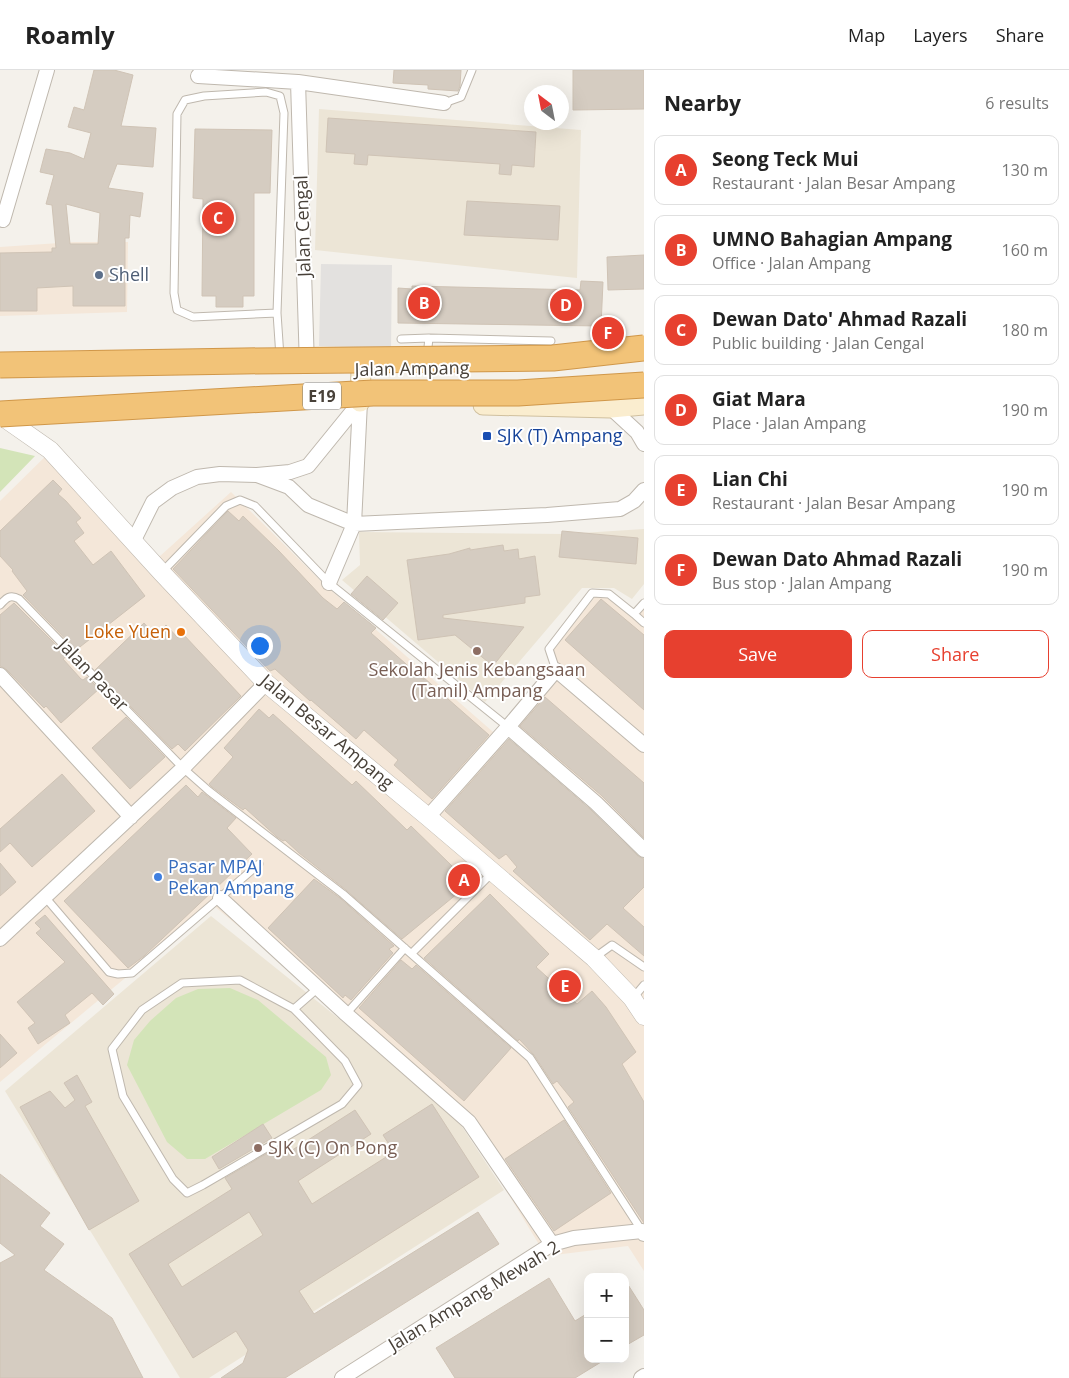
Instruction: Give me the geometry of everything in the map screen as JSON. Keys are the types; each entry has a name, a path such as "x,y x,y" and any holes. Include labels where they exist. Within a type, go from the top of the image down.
{"highway":[{"name":"E19","path":"0,365 553,358 644,348"},
{"name":"E19","path":"0,414 374,393 518,393 644,386"},
{"path":"0,431 132,406"}],"main road":[{"name":"Jalan Ampang","path":"0,374 544,367 644,358"},
{"path":"360,402 361,370"},
{"name":"Jalan Ampang","path":"0,403 87,400 360,402 611,408 644,405"}],"street":[{"path":"3,220 47,70"},
{"path":"198,76 298,82 444,103"},
{"name":"Jalan Cengal","path":"298,82 308,370"},
{"path":"133,542 153,502 172,488 197,477 220,474 257,475 290,472 308,466 360,402"},
{"path":"329,583 354,524 360,402"},
{"path":"611,408 637,432 644,444"},
{"name":"Jalan Besar Ampang","path":"0,414 50,450 133,542 266,683 594,958 632,998 644,1016"},
{"path":"257,475 289,487 308,505 354,524 547,516 620,508 634,501 644,490"},
{"path":"428,817 556,670 644,745"},
{"path":"0,674 131,817"},
{"path":"0,939 183,768 266,683"},
{"path":"508,727 596,803 644,850"},
{"path":"220,898 346,1014 469,1122 552,1244"},
{"name":"Jalan Ampang Mewah 2","path":"342,1378 552,1244 574,1238 643,1233"}],"lane":[{"path":"444,103 461,97 472,70"},
{"path":"277,313 193,318 177,310 174,293 178,114 185,100 204,96 266,92 280,96 284,113 277,313 280,371"},
{"path":"426,369 429,338"},
{"path":"401,339 551,341"},
{"path":"162,573 226,506 240,500 255,506 329,583 508,727"},
{"path":"556,670 549,649 592,593 609,594 644,624"},
{"name":"Jalan Pasar","path":"0,605 7,597 14,596 19,599 183,768"},
{"path":"634,614 644,603"},
{"path":"183,768 209,791 344,894 530,1058 643,1233"},
{"path":"45,897 109,972 118,974 132,973 259,864"},
{"path":"412,953 493,872"},
{"path":"594,958 612,945 644,966"},
{"path":"346,1014 405,948"},
{"path":"240,980 294,1010 345,1060 358,1085 342,1104 203,1186 187,1193 173,1179 123,1096 112,1049 142,1010 182,982 240,980"},
{"path":"632,998 644,985"},
{"path":"294,1010 318,988"}],"shaded area":[{"path":"319,109 524,125 524,130 581,130 577,278 315,250"},
{"path":"74,242 128,242 127,312 0,316 0,247"},
{"path":"321,264 392,265 391,348 319,346"},
{"path":"57,445 159,557 231,492 326,586 644,864 644,1271 628,1246 546,1256 456,1108 213,905 0,1082 0,501"},
{"name":"Sekolah Jenis Kebangsaan (Tamil) Ampang","path":"644,529 644,584 632,599 614,588 582,588 485,702 342,580 360,565 359,532 566,534"},
{"path":"595,597 607,597 634,619 644,608 644,845 514,726 558,664 553,649"},
{"name":"SJK (C) On Pong","path":"211,916 449,1107 504,1190 209,1378 180,1378 5,1091"}],"green space":[{"path":"0,448 35,456 0,492"},
{"path":"230,988 258,1000 326,1057 331,1075 321,1090 205,1159 187,1159 167,1142 127,1065 134,1040 150,1021 176,998 198,989"}],"building":[{"path":"94,70 114,70 133,75 121,126 156,128 153,167 117,164 108,188 143,193 140,217 130,215 129,238 125,238 125,306 73,306 73,286 37,288 37,311 0,311 0,253 52,252 52,248 56,248 52,205 46,204 54,175 40,172 46,149 70,153 84,159 91,133 68,127 74,107 84,110","holes":["66,204 100,213 98,244 70,244"]},
{"path":"394,70 461,70 460,86 458,91 428,89 428,85 393,83"},
{"path":"573,70 644,70 644,109 573,110"},
{"path":"328,118 536,132 534,167 512,165 511,175 499,174 500,164 368,155 367,165 354,164 355,154 326,152"},
{"path":"195,129 272,130 270,193 254,193 254,296 243,296 243,307 216,307 216,296 202,296 203,199 193,198"},
{"path":"467,201 560,206 558,240 464,235"},
{"path":"644,255 644,289 608,290 607,257"},
{"path":"581,281 603,282 601,326 398,323 398,288 412,289 412,286 580,290"},
{"path":"53,480 62,489 58,494 81,518 76,522 84,533 74,541 93,565 111,551 145,596 76,650 23,595 27,591 13,570 0,556 0,531"},
{"path":"228,511 239,521 243,516 323,598 337,609 344,602 376,628 371,633 489,735 432,799 394,765 398,760 364,730 356,739 275,669 270,671 173,569"},
{"path":"562,531 638,538 636,564 559,557"},
{"path":"503,545 504,551 518,549 519,559 535,556 540,595 525,597 525,603 443,615 443,618 524,627 493,666 455,635 418,640 407,560 449,554 470,548 470,550"},
{"path":"367,576 398,603 383,620 351,594"},
{"path":"601,599 644,635 644,710 565,640"},
{"path":"14,603 67,656 63,659 81,679 83,680 87,677 99,689 61,723 46,706 44,708 6,669 0,666 0,615"},
{"path":"144,623 155,636 166,625 178,638 183,634 241,696 185,751 178,744 172,749 95,670"},
{"path":"545,697 644,783 644,838 602,796 520,726"},
{"path":"259,709 269,718 273,714 352,785 356,781 407,830 411,826 469,884 402,939 285,840 283,841 277,837 245,808 243,810 212,787 209,784 233,757 224,748"},
{"path":"126,717 165,757 130,789 92,748"},
{"path":"509,739 590,809 638,856 644,859 644,887 623,908 644,927 644,956 607,924 590,940 513,871 517,867 506,854 499,859 445,811"},
{"path":"62,774 95,811 32,867 10,843 0,852 0,829"},
{"name":"Pasar MPAJ Pekan Ampang","path":"186,785 198,797 202,792 236,818 227,828 252,854 144,956 128,968 64,901"},
{"path":"0,863 16,882 0,896"},
{"path":"314,879 340,898 394,946 389,949 393,953 351,1000 345,995 343,998 268,928"},
{"path":"490,894 549,954 536,967 577,1004 592,991 606,1007 636,1052 622,1064 644,1102 644,1223 568,1107 574,1102 557,1081 553,1084 534,1055 519,1039 518,1041 424,958"},
{"path":"45,915 114,994 103,1005 92,993 65,1015 70,1023 38,1044 28,1028 35,1023 17,1002 65,962 36,933 41,929 35,923"},
{"path":"401,960 412,969 416,965 511,1048 464,1101 359,1008"},
{"path":"0,1034 17,1053 0,1068"},
{"path":"77,1075 92,1102 85,1106 139,1201 89,1230 20,1107 50,1091 65,1108 75,1100 64,1083"},
{"path":"432,1104 479,1177 299,1291 314,1314 478,1212 499,1244 285,1378 221,1378 243,1363 248,1350 236,1331 193,1358 129,1254 232,1189 225,1178 278,1147 283,1156 355,1110 371,1134 298,1181 312,1204 394,1152 383,1135","holes":["249,1212 263,1235 182,1287 168,1264"]},
{"path":"564,1120 611,1193 554,1231 505,1159"},
{"path":"263,1124 272,1138 219,1169 212,1157"},
{"path":"0,1174 50,1213 40,1226 64,1244 44,1270 112,1318 143,1378 0,1378 0,1263 15,1255 0,1243"},
{"path":"549,1278 575,1321 584,1315 584,1363 599,1363 575,1378 455,1378 436,1348"},
{"path":"629,1286 644,1310 644,1335 629,1344"}],"place":[{"name":"Dewan Dato' Ahmad Razali","path":"218,218"},
{"name":"Shell","path":"99,275"},
{"name":"UMNO Bahagian Ampang","path":"424,303"},
{"name":"Giat Mara","path":"566,305"},
{"name":"Dewan Dato Ahmad Razali","path":"608,333"},
{"name":"SJK (T) Ampang","path":"487,436"},
{"name":"Loke Yuen","path":"181,632"},
{"name":"Sekolah Jenis Kebangsaan (Tamil) Ampang","path":"477,651"},
{"name":"Pasar MPAJ Pekan Ampang","path":"158,877"},
{"name":"Seong Teck Mui","path":"464,880"},
{"name":"Lian Chi","path":"565,986"},
{"name":"SJK (C) On Pong","path":"258,1148"}]}
